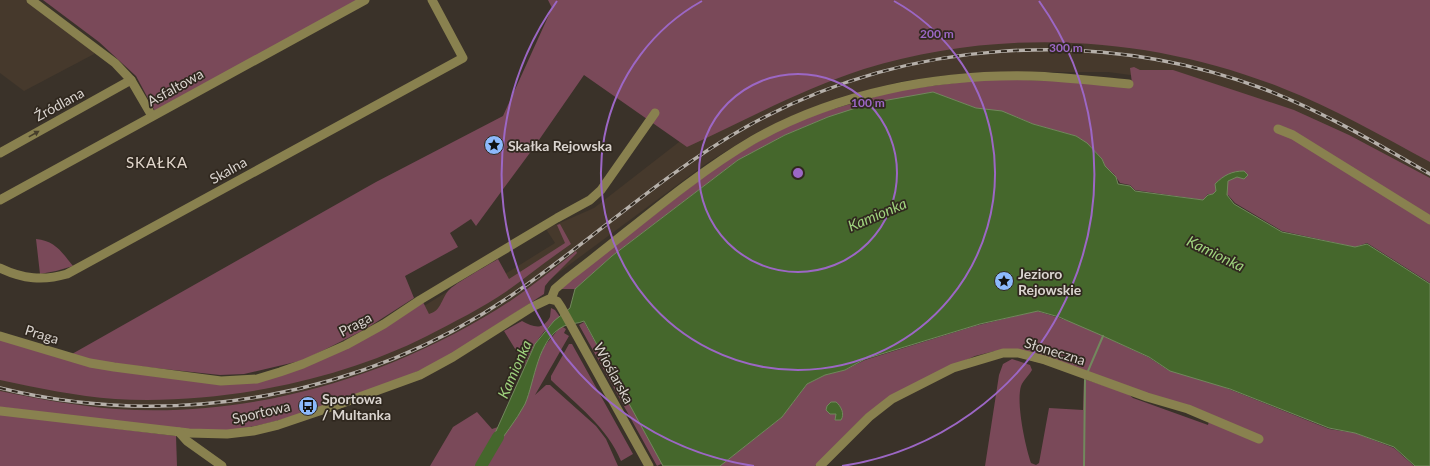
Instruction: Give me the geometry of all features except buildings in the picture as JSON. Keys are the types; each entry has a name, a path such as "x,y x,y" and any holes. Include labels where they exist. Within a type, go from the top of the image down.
{"street":[{"path":"31,0 115,63 131,80 152,116"},
{"name":"Asfaltowa","path":"0,200 365,0"},
{"name":"Skalna","path":"0,268 11,274 31,279 49,278 67,274 463,58 432,0"},
{"path":"550,299 556,289 569,277 700,175 754,140 816,111 880,92 908,86 978,78 1036,76 1129,84"},
{"name":"Źródlana","path":"0,153 131,80"},
{"name":"Praga","path":"0,336 90,363 114,367 221,380 257,379 280,372 303,364 339,348 379,327 490,257 590,200 601,190 655,113"},
{"path":"1278,129 1298,138 1430,220"},
{"name":"Wioślarska","path":"550,299 557,301 561,307 649,466"},
{"name":"Sportowa","path":"0,411 179,432 226,434 253,431 278,425 384,389 420,375 453,357 538,304 550,299"},
{"name":"Słoneczna","path":"820,466 869,417 892,398 954,368 1003,353 1018,353 1045,360 1147,397 1188,409 1259,439"},
{"path":"179,432 187,441 222,466"}],"shaded area":[{"path":"0,0 31,0 97,49 94,54 24,91 0,73"},
{"path":"43,0 368,0 157,115 136,76 99,42"},
{"path":"548,0 1430,0 1430,162 1339,113 1282,88 1231,70 1180,57 1127,48 1074,43 1021,43 968,47 916,56 864,69 818,86 774,105 687,147 584,75 532,150 476,226 471,219 450,233 458,247 405,276 414,298 364,330 304,360 244,374 220,375 98,362 72,354 376,182 503,116 552,8"},
{"path":"1118,10 1430,127 1430,205 1160,79 1108,72 986,72 903,81 838,98 789,117 754,134 707,163 519,302 423,360 222,422 0,398 0,341 45,355 252,385 385,330 497,261 505,274 555,243 546,229 594,208 679,142 864,23"},
{"path":"1134,67 1140,70 1173,70 1294,110 1349,135 1430,178 1430,283 1367,243 1355,247 1282,231 1235,203 1228,195 1208,194 1203,200 1135,190 1130,185 1120,183 1091,147 1076,136 1033,124 1017,117 976,108 932,92 828,117 785,135 738,160 612,256 575,289 561,289 566,283 723,162 782,128 823,112 898,90 987,79 1132,83 1130,68"},
{"path":"560,224 571,244 507,291 478,309 427,336 392,352 315,378 234,394 154,400 115,399 86,396 0,380 0,338 96,366 206,381 295,371 423,302 429,314 433,313 438,308 448,291 464,279 498,259 509,279 565,243 557,225"},
{"path":"36,239 53,244 61,251 73,266 40,274"},
{"path":"576,251 577,253 545,286 544,294 444,359 401,379 317,408 315,403 302,407 304,413 280,420 243,428 206,432 0,407 0,391 87,406 116,409 166,410 216,407 265,400 314,389 362,374 408,356 453,334 517,297"},
{"path":"551,308 555,310 560,317 548,327 539,338 525,365 504,331 522,321 530,325 541,326 550,317"},
{"path":"1037,311 1078,324 1148,357 1168,370 1221,386 1329,429 1355,433 1394,448 1414,466 985,466 999,375 1003,364 1012,359 1030,365 1032,370 1021,386 1020,413 1031,463 1036,465 1039,463 1049,408 1083,410 1084,379 1127,393 1133,398 1208,425 1210,417 1125,385 995,351 975,356 925,378 865,415 815,466 720,466 782,417 807,384 825,375 845,370 865,360 975,326"},
{"path":"584,322 664,466 661,464 657,466 579,325"},
{"path":"561,326 566,329 564,333 569,336 535,395 546,385 550,385 596,426 606,439 618,466 430,466 453,427 477,412 492,429 513,422 538,354"},
{"path":"569,344 572,344 633,454 621,461 615,449 600,427 551,380 551,376"},
{"path":"0,414 176,436 177,466 0,466"}],"water":[{"name":"Jezioro Rejowskie","path":"933,92 976,108 1002,111 1033,124 1076,136 1087,143 1102,159 1105,166 1116,177 1118,184 1130,186 1135,191 1203,200 1208,195 1213,194 1216,191 1215,184 1222,178 1228,174 1244,171 1248,175 1244,179 1237,177 1228,181 1227,195 1234,204 1282,232 1355,247 1367,244 1430,284 1430,466 1415,466 1394,447 1355,433 1329,428 1230,389 1170,371 1149,357 1103,336 1059,317 1038,311 980,324 865,359 845,370 825,375 807,384 782,417 720,466 663,466 584,321 569,324 555,332 548,340 538,361 525,404 493,452 488,449 535,344 554,321 570,308 575,289 612,256 738,160 785,135 828,117 871,103"},
{"path":"831,402 836,402 841,408 843,415 841,420 835,420 836,414 830,414 826,410 827,406"}],"waterway":[{"path":"1088,371 1103,336"},
{"path":"1084,466 1085,380"},
{"name":"Kamionka","path":"481,466 498,437"}],"railway":[{"path":"0,388 66,400 133,406 200,404 266,396 331,380 394,358 455,330 512,295 570,253 685,165 746,127 807,98 870,75 935,60 1001,51 1067,50 1134,56 1200,69 1264,89 1307,107 1430,174"}],"place":[{"name":"Skałka Rejowska","path":"494,145"},
{"name":"Jezioro Rejowskie","path":"1004,281"},
{"name":"Sportowa / Multanka","path":"308,406"}],"district":[{"name":"SKAŁKA","path":"157,162"}]}
